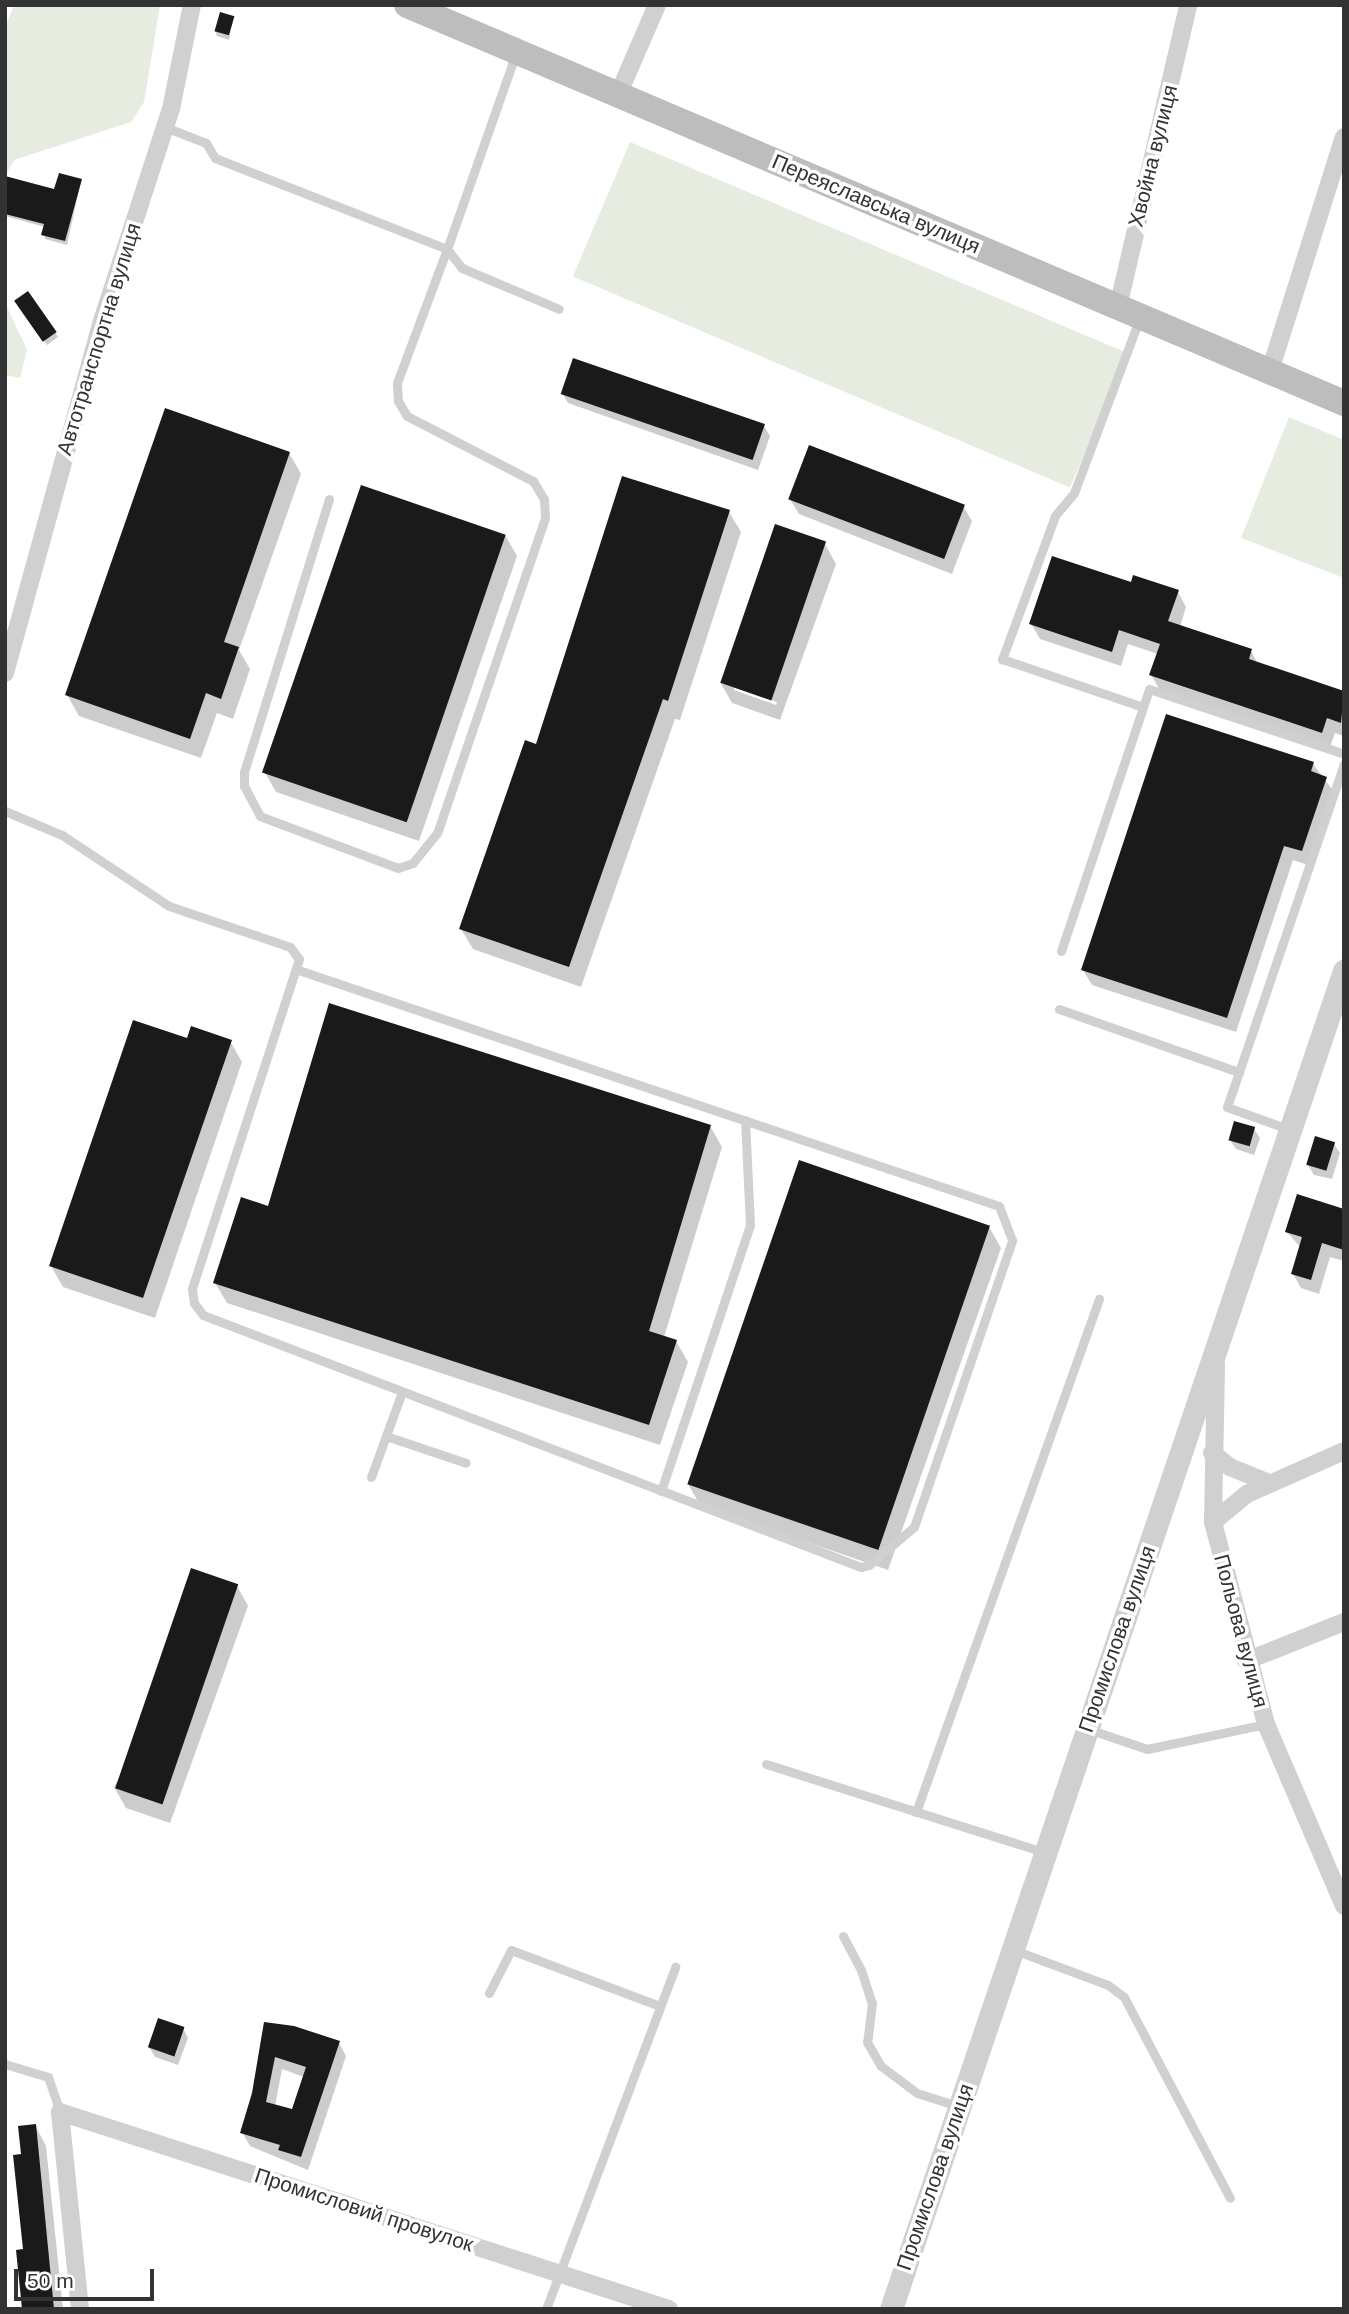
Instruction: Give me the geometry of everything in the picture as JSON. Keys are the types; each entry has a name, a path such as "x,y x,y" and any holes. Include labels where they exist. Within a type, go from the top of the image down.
{"main road":[{"name":"Переяславська вулиця","path":"407,5 1344,403"}],"street":[{"name":"Автотранспортна вулиця","path":"5,673 101,324 165,127 192,5"},
{"path":"618,95 657,5"},
{"name":"Хвойна вулиця","path":"1129,312 1188,5"},
{"path":"1270,372 1344,137"},
{"name":"Промислова вулиця","path":"891,2309 1217,1340 1290,1129 1336,1017 1344,971"},
{"name":"Польова вулиця","path":"1217,1340 1212,1453 1213,1522 1246,1661 1266,1724 1344,1906"},
{"path":"1213,1522 1230,1505 1269,1483 1344,1451"},
{"path":"1212,1453 1230,1467 1269,1483"},
{"path":"1246,1661 1344,1622"},
{"path":"60,2112 80,2309"},
{"name":"Промисловий провулок","path":"60,2112 669,2309"}],"lane":[{"path":"329,499 244,772 244,786 260,816 398,868 413,863 437,833 545,518 544,499 533,481 407,416 398,401 397,383 517,52"},
{"path":"165,127 206,143 215,158 447,249 462,268 559,309"},
{"path":"1129,312 1074,493 1055,516 1002,659 1143,707"},
{"path":"1061,951 1149,689 1344,754"},
{"path":"1290,1129 1227,1107 1344,764"},
{"path":"5,811 62,835 169,906 290,947 299,958 298,970 192,1289 194,1303 203,1315 861,1567 869,1565 917,1522 1012,1240 996,1204 298,970"},
{"path":"1059,1009 1239,1072"},
{"path":"661,1491 750,1226 745,1120"},
{"path":"916,1812 1099,1299"},
{"path":"372,1477 402,1392"},
{"path":"386,1436 466,1463"},
{"path":"1086,1729 1147,1749 1266,1724"},
{"path":"766,1764 1045,1853"},
{"path":"843,1936 861,1970 872,2003 867,2042 881,2066 917,2093 959,2106"},
{"path":"489,1993 511,1950 660,2006"},
{"path":"1012,1950 1108,1985 1124,1997 1230,2198"},
{"path":"546,2309 557,2273 675,1967"},
{"path":"5,2064 48,2077 60,2112"}],"shaded area":[{"path":"14,5 160,5 144,102 131,122 14,160 5,176 5,28"},
{"path":"630,142 1127,353 1070,487 573,276"},
{"path":"5,303 27,350 20,378 5,375"},
{"path":"1289,417 1344,440 1344,578 1241,538"}],"building":[{"path":"220,12 234,16 229,35 214,31"},
{"path":"59,173 82,179 65,241 41,235 44,224 5,214 5,176 54,189"},
{"path":"28,291 57,332 43,342 14,301"},
{"path":"573,358 765,424 753,460 561,394"},
{"path":"165,408 290,452 224,642 239,647 221,699 206,693 190,739 65,695"},
{"path":"809,445 965,505 944,559 788,499"},
{"path":"622,476 730,510 668,701 663,699 569,967 459,929 525,740 536,744"},
{"path":"361,485 506,535 407,822 262,772"},
{"path":"775,524 826,542 771,700 720,683"},
{"path":"1052,556 1131,582 1133,575 1179,590 1168,621 1252,649 1249,659 1344,691 1341,723 1327,718 1322,733 1149,675 1160,644 1119,630 1112,652 1029,624"},
{"path":"1166,714 1314,762 1311,771 1327,777 1302,851 1284,846 1227,1018 1081,970"},
{"path":"329,1003 711,1125 649,1331 677,1340 649,1425 213,1283 241,1197 268,1206"},
{"path":"133,1020 187,1038 191,1026 232,1040 143,1298 49,1266"},
{"path":"1234,1121 1255,1127 1250,1146 1228,1140"},
{"path":"1315,1136 1335,1142 1326,1171 1306,1165"},
{"path":"799,1160 990,1226 878,1550 687,1484"},
{"path":"1297,1194 1344,1209 1344,1250 1322,1243 1311,1280 1291,1274 1302,1237 1285,1232"},
{"path":"191,1568 238,1584 162,1805 115,1788"},
{"path":"158,2018 184,2027 174,2056 148,2047"},
{"path":"264,2022 294,2026 340,2041 301,2157 278,2150 280,2145 240,2133 252,2093","holes":["275,2057 306,2067 292,2109 266,2102"]},
{"path":"36,2124 54,2309 22,2309 16,2250 23,2249 13,2155 21,2154 18,2126"}]}
